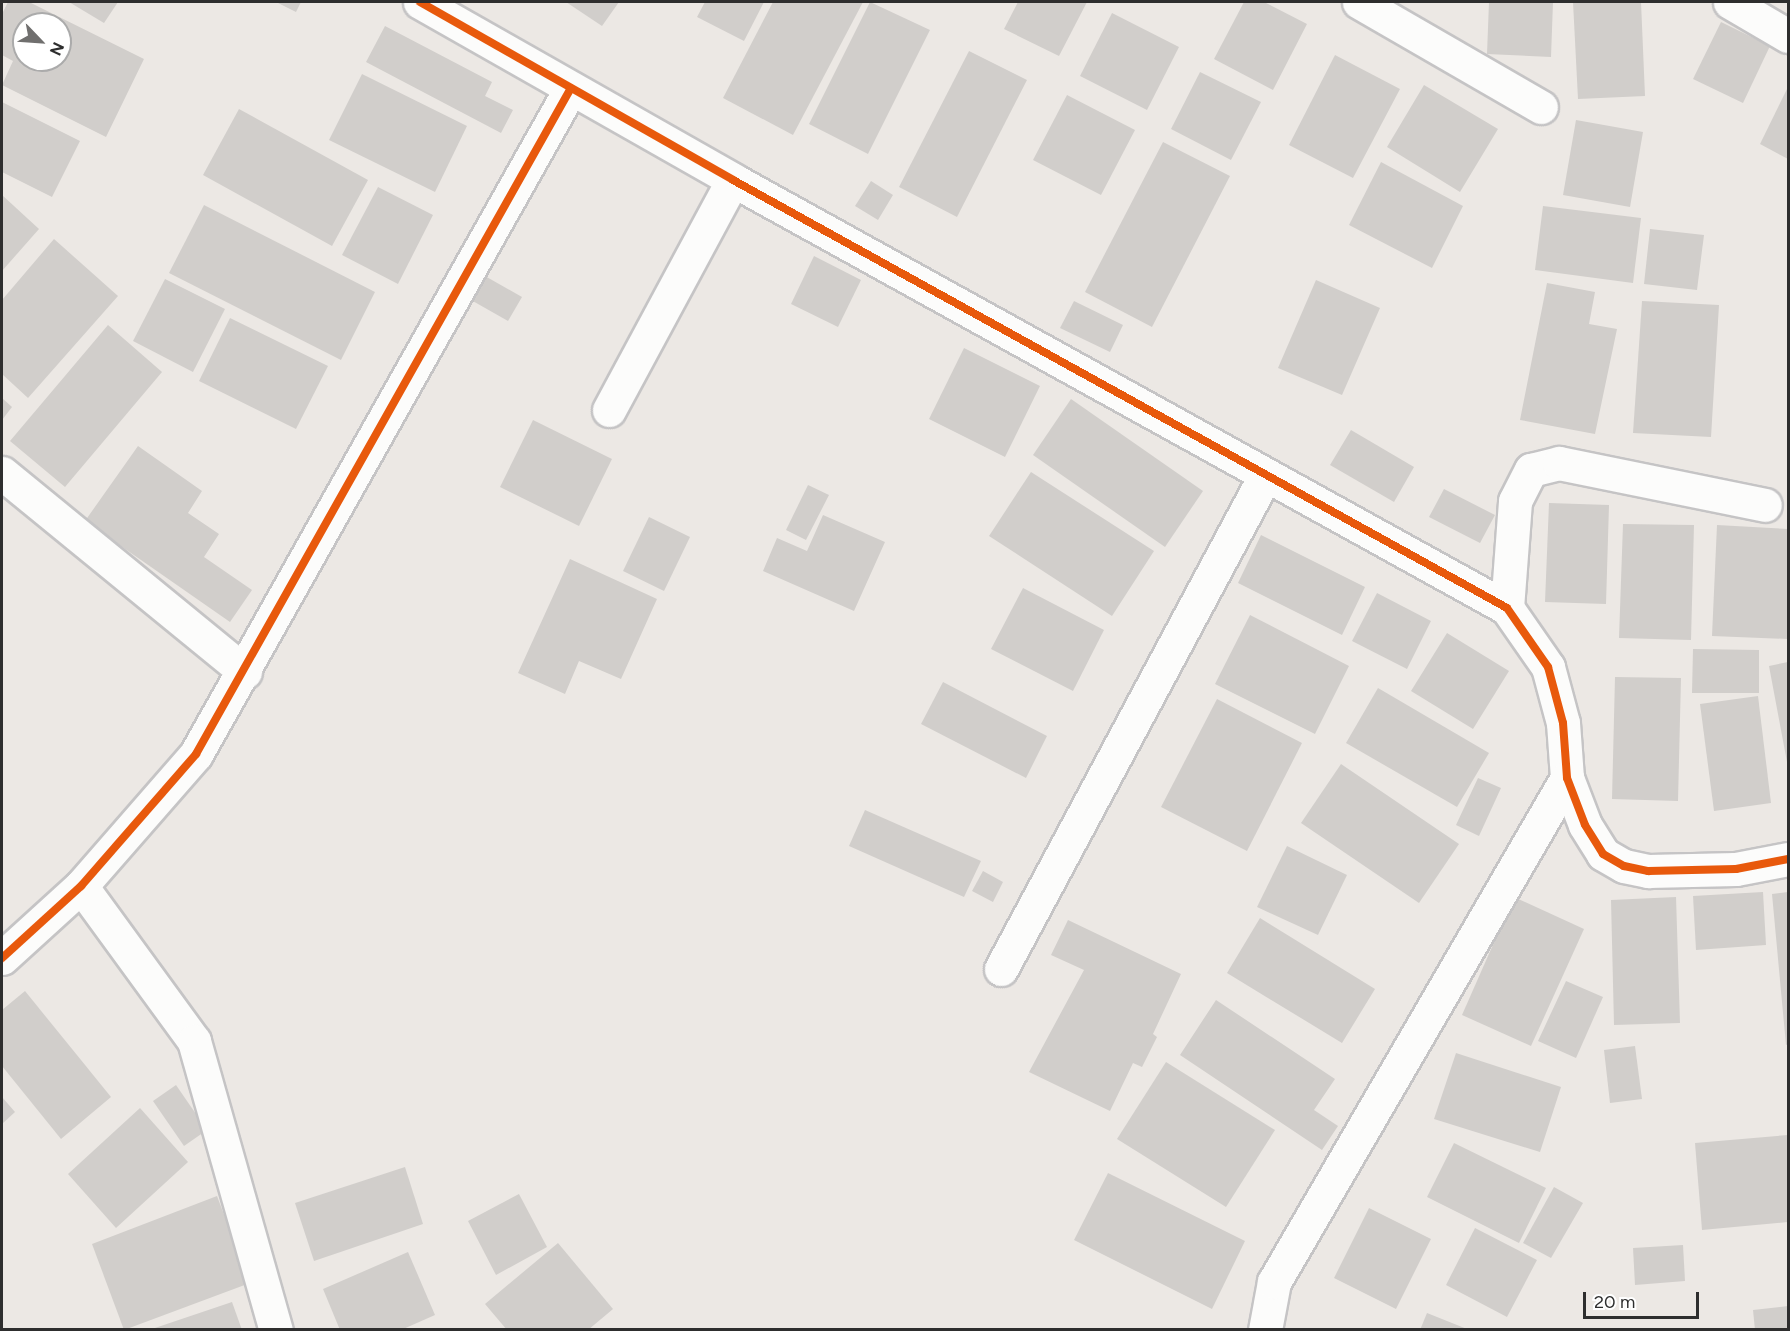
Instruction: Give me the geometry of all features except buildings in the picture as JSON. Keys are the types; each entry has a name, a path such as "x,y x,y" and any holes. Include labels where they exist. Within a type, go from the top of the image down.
{"street":[{"path":"420,2 733,180 1507,608 1548,667 1563,723 1567,778 1585,825 1603,854 1624,866 1648,871 1736,868 1788,859"},
{"path":"1359,2 1541,107"},
{"path":"1730,2 1788,36"},
{"path":"2,958 81,886 196,754 245,672 571,88"},
{"path":"609,410 733,180"},
{"path":"1507,608 1515,501 1531,470 1559,463 1765,505"},
{"path":"2,473 245,672"},
{"path":"1001,969 1265,476"},
{"path":"1265,1329 1274,1282 1567,778"},
{"path":"81,886 194,1041 276,1329"}],"cycle path":[{"path":"420,2 733,180 1507,608 1548,667 1563,723 1567,778 1585,825 1603,854 1624,866 1648,871 1736,869 1788,859"},
{"path":"2,958 81,886 196,754 571,88"}]}
